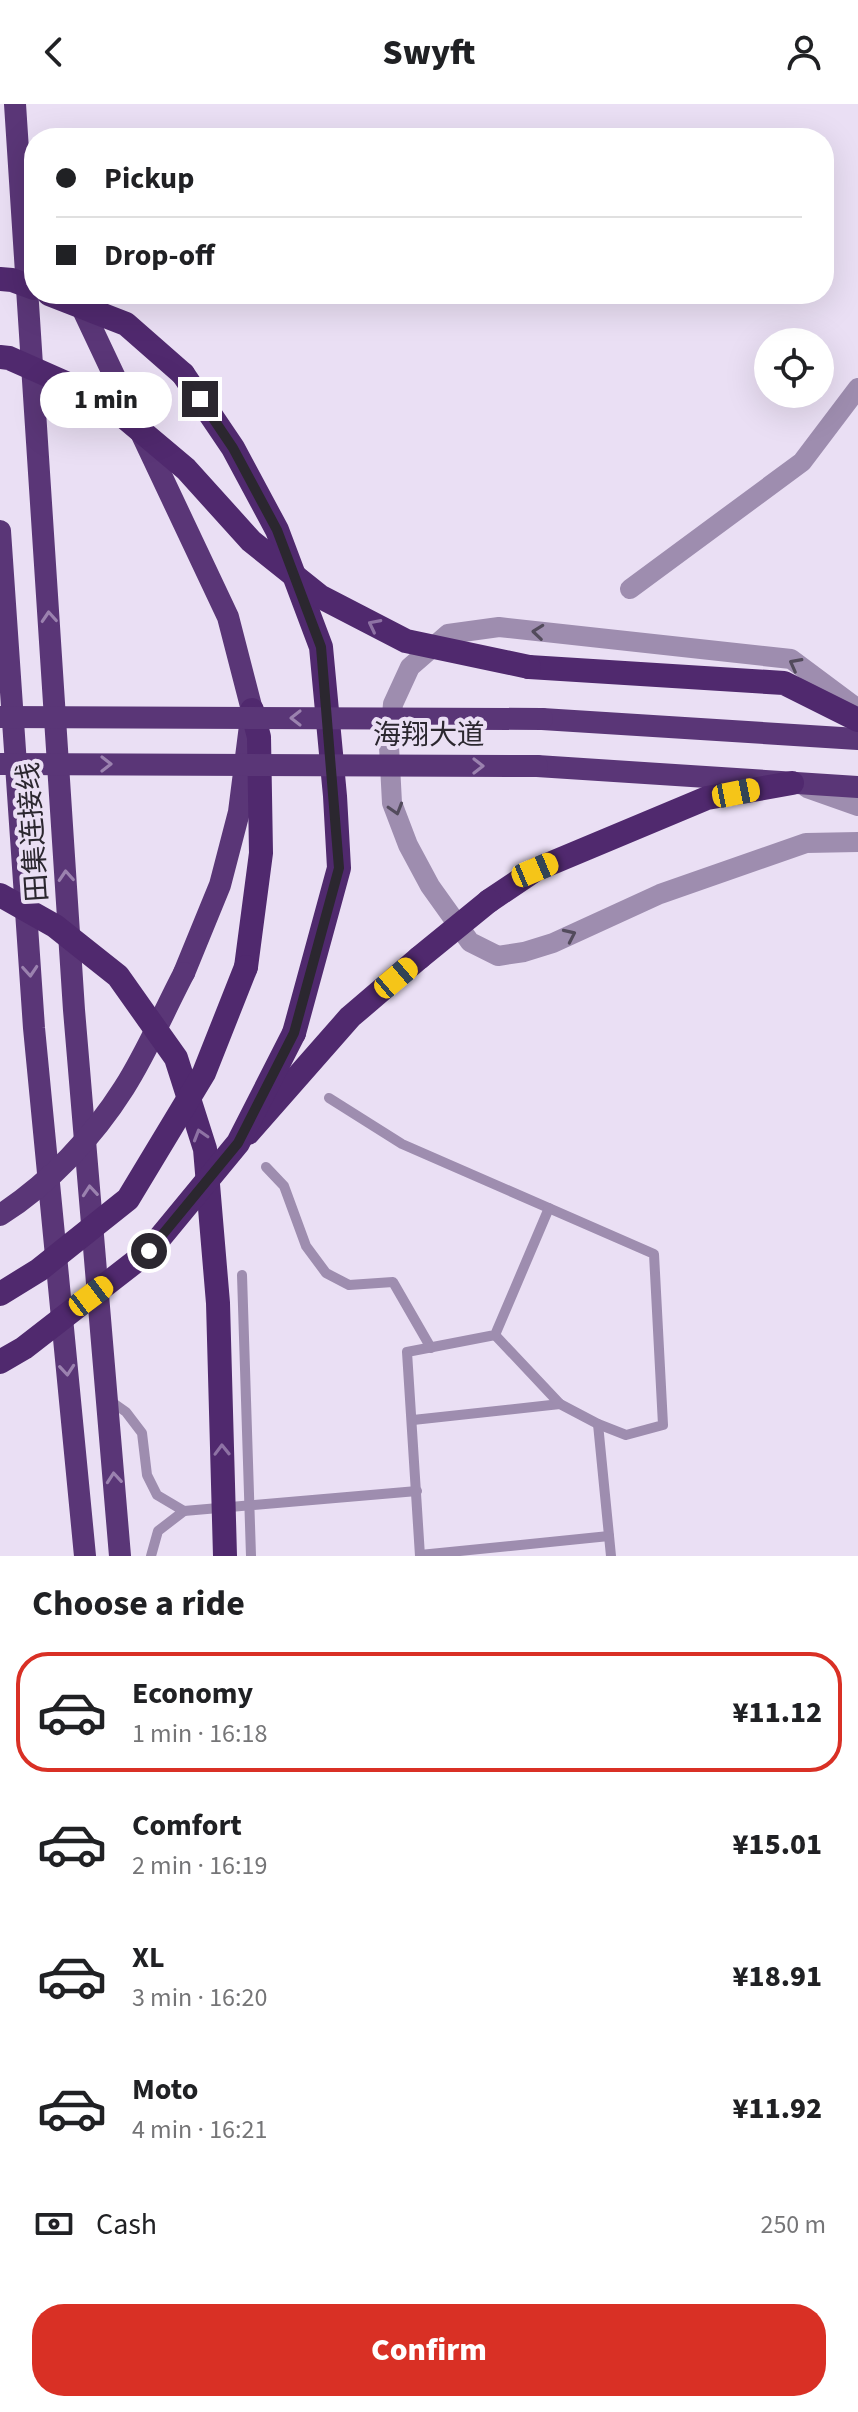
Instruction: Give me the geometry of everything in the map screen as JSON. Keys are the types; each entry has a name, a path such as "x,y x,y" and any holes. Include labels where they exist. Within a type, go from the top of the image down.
{"highway":[{"path":"16,114 24,142"},
{"name":"田集连接线","path":"16,114 24,238"},
{"path":"0,279 24,284"},
{"name":"田集连接线","path":"28,304 74,1010 120,1556"},
{"path":"75,304 126,324 183,374 233,448 277,530 321,647 339,868 294,1033 238,1143"},
{"path":"0,1294 39,1270 128,1199 204,1073 246,967 261,853 259,737 228,617 81,304"},
{"path":"0,357 9,358 104,400 186,469 251,541 321,597 406,641 529,667 784,683 858,720"},
{"name":"田集连接线","path":"0,531 34,1028 85,1556"},
{"path":"0,1215 19,1203 78,1149 124,1088 184,973 220,885 239,812 252,710"},
{"name":"海翔大道","path":"0,717 542,719 858,739"},
{"name":"海翔大道","path":"0,764 537,766 858,787"},
{"path":"0,1362 24,1348 149,1251 238,1143 350,1017 489,901 535,870 707,798 792,783"},
{"path":"0,895 55,926 118,976 176,1058 205,1149 218,1303 225,1556"}],"street":[{"path":"630,589 802,462 858,388"},
{"path":"858,709 791,659 499,627 448,634 410,667 393,704 389,746 392,803 408,845 430,886 470,942 498,956 553,943 660,894 806,843 858,842"},
{"path":"792,783 858,806"}],"lane":[{"path":"329,1098 402,1144 654,1254 663,1425 626,1435 560,1404 495,1335"},
{"path":"266,1167 284,1186 306,1246 326,1273 349,1285 393,1282 431,1348"},
{"path":"495,1335 549,1208"},
{"path":"242,1275 251,1556"},
{"path":"495,1335 407,1352 420,1555 609,1536"},
{"path":"107,1398 126,1412 142,1433 147,1475 157,1495 184,1511"},
{"path":"413,1420 560,1404"},
{"path":"598,1424 611,1556"},
{"path":"151,1556 158,1531 184,1511 417,1491"}],"route":[{"path":"149,1251 238,1143 294,1033 339,868 321,647 277,530 233,448 200,399"}]}
